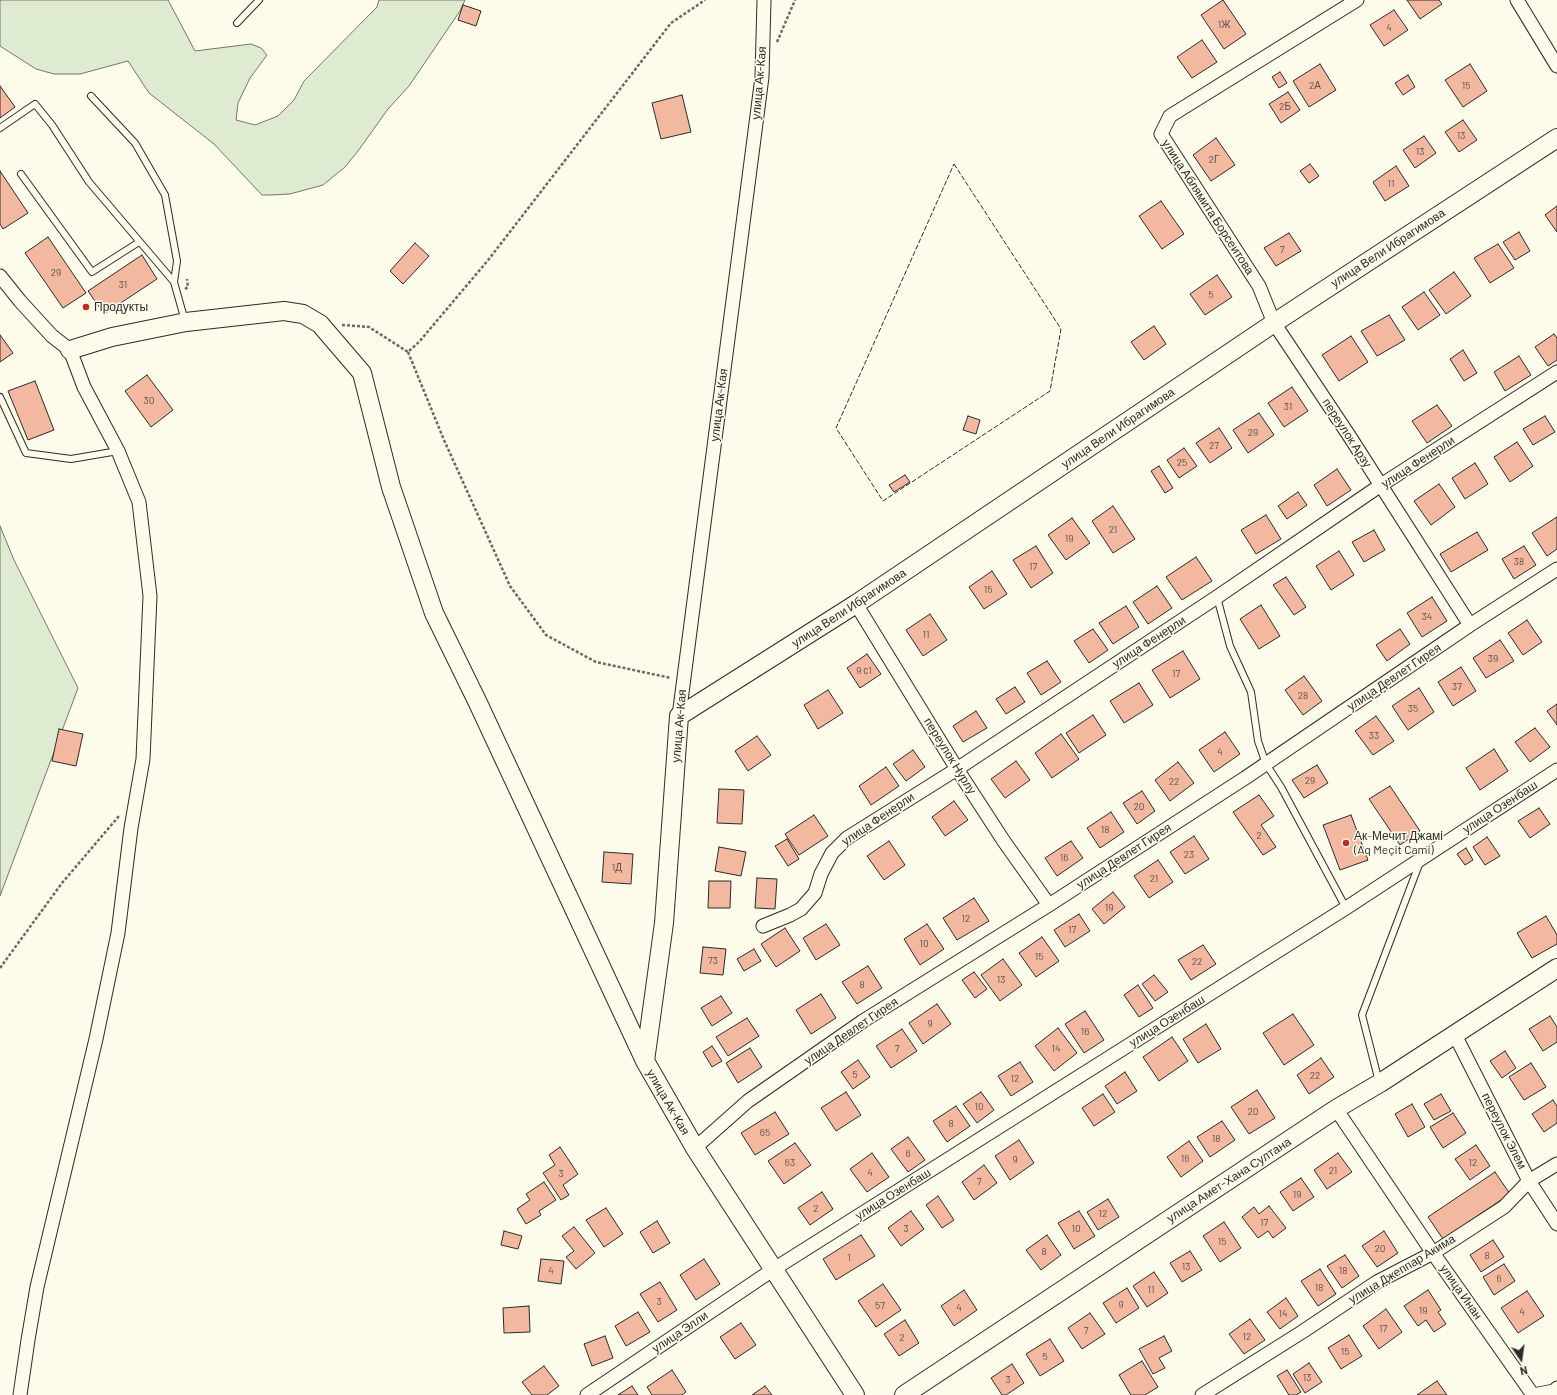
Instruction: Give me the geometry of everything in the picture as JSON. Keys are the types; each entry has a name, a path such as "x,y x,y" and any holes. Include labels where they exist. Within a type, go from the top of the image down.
{"street":[{"name":"улица Ак-Кая","path":"764,0 762,77 683,681 679,716 664,924 645,1061 695,1148 855,1395"},
{"name":"улица Аблямита Борсеитова","path":"1274,323 1259,286 1161,134 1170,116 1357,0"},
{"path":"1517,0 1557,66"},
{"name":"улица Вели Ибрагимова","path":"679,716 856,604 1274,323 1557,138"},
{"path":"0,276 20,301 52,336 70,350 84,387 118,451 139,502 150,596 143,759 118,933 96,1039 37,1287 20,1395"},
{"path":"70,350 112,337 186,322 284,311 303,314 320,324 362,373 391,487 434,613 478,703 645,1061"},
{"name":"переулок Арзу","path":"1274,323 1470,625"},
{"name":"улица Фенерли","path":"763,926 801,909 815,893 821,874 832,852 847,838 957,769 1217,597 1381,486 1557,372"},
{"name":"улица Девлет Гирея","path":"695,1148 748,1101 863,1021 1049,905 1266,764 1470,625 1557,569"},
{"name":"переулок Нурлу","path":"856,604 957,769 1049,905"},
{"name":"улица Озенбаш","path":"774,1268 1346,908 1557,770"},
{"name":"улица Амет-Хана Султана","path":"904,1395 1336,1109 1380,1084 1556,970"},
{"name":"переулок Элем","path":"1455,1035 1529,1181 1557,1224"},
{"name":"улица Инан","path":"1336,1109 1433,1253 1533,1395"},
{"name":"улица Джеппар Акима","path":"1202,1395 1302,1332 1377,1282 1433,1253 1504,1207 1529,1181 1557,1164"},
{"name":"улица Элли","path":"587,1395 774,1268"},
{"path":"1533,1395 1554,1391 1557,1388"}],"lane":[{"path":"236,23 259,0"},
{"path":"91,96 135,143 165,195 177,261 174,282"},
{"path":"0,128 35,104 52,126 89,182 174,282 186,322"},
{"path":"21,174 92,272 139,242"},
{"path":"0,397 26,453 72,459 118,451"},
{"path":"1217,597 1230,646 1251,692 1258,742 1266,764 1281,787 1346,908"},
{"path":"1380,1084 1362,1015 1421,859"}],"path":[{"path":"408,352 419,342 489,259 671,23 705,0"},
{"path":"774,49 795,0"},
{"path":"320,324 368,327 408,352 444,440 510,586 546,635 596,662 683,681"},
{"path":"0,968 62,883 137,796"}],"green space":[{"path":"0,0 168,0 195,51 251,44 261,48 267,55 250,78 238,103 236,120 255,125 278,116 294,100 304,81 377,7 379,0 465,0 460,11 409,86 388,109 345,167 323,185 290,194 262,195 214,144 149,93 128,61 80,74 54,74 36,69 0,46"},
{"path":"0,526 14,560 78,688 0,896"}],"building":[{"path":"1223,0 1246,34 1224,49 1201,15"},
{"path":"1407,0 1439,0 1442,4 1420,19"},
{"path":"463,5 481,11 476,26 458,20"},
{"path":"1394,10 1408,30 1384,46 1370,25"},
{"path":"1202,40 1217,62 1192,78 1177,57"},
{"path":"1320,64 1336,90 1309,107 1293,81"},
{"path":"1470,64 1487,91 1463,107 1445,80"},
{"path":"1280,72 1287,83 1279,88 1272,77"},
{"path":"1408,75 1415,87 1403,95 1395,83"},
{"path":"0,86 15,107 0,118"},
{"path":"1288,92 1300,110 1281,123 1269,104"},
{"path":"682,95 691,132 661,139 652,103"},
{"path":"1463,120 1477,140 1459,152 1445,132"},
{"path":"1424,136 1436,153 1415,168 1403,150"},
{"path":"1216,138 1235,165 1211,181 1193,155"},
{"path":"1310,164 1319,176 1309,183 1300,171"},
{"path":"1396,166 1409,186 1385,201 1373,182"},
{"path":"0,171 28,213 3,229 0,224"},
{"path":"1161,201 1184,234 1162,249 1139,216"},
{"path":"1557,206 1557,232 1545,215"},
{"path":"1519,232 1530,251 1515,260 1503,242"},
{"path":"1289,233 1301,251 1276,266 1264,248"},
{"path":"48,237 86,293 63,308 25,253"},
{"path":"415,243 429,256 403,284 390,271"},
{"path":"1498,244 1514,268 1490,283 1474,258"},
{"path":"142,255 157,279 104,314 88,291"},
{"path":"1454,272 1471,296 1446,314 1429,290"},
{"path":"1217,275 1232,297 1205,315 1190,294"},
{"path":"1424,292 1440,315 1418,330 1402,307"},
{"path":"1389,315 1405,340 1377,356 1361,331"},
{"path":"1154,326 1166,344 1144,360 1131,342"},
{"path":"1554,334 1557,338 1557,360 1548,366 1535,347"},
{"path":"0,335 13,353 0,362"},
{"path":"1351,336 1368,362 1339,381 1322,355"},
{"path":"1463,350 1477,373 1464,381 1450,359"},
{"path":"1519,356 1531,375 1505,391 1494,372"},
{"path":"147,375 173,410 151,427 125,391"},
{"path":"35,381 54,430 28,440 8,391"},
{"path":"1292,387 1308,411 1284,427 1268,403"},
{"path":"1437,405 1452,426 1427,443 1412,421"},
{"path":"1259,413 1274,435 1248,453 1233,430"},
{"path":"968,416 980,420 976,434 963,430"},
{"path":"1545,416 1555,432 1533,445 1523,429"},
{"path":"1219,428 1232,448 1210,463 1196,443"},
{"path":"1517,442 1533,466 1510,482 1494,457"},
{"path":"1184,448 1197,466 1179,478 1167,460"},
{"path":"1475,463 1488,484 1465,499 1452,478"},
{"path":"1159,466 1173,488 1165,493 1151,471"},
{"path":"1337,469 1351,490 1327,506 1314,485"},
{"path":"905,475 910,482 894,492 889,485"},
{"path":"1439,484 1455,507 1431,525 1414,501"},
{"path":"1298,492 1307,505 1287,519 1278,506"},
{"path":"1113,506 1135,539 1113,553 1092,521"},
{"path":"1266,515 1281,539 1256,554 1241,530"},
{"path":"1557,517 1557,549 1547,556 1532,533"},
{"path":"1072,518 1090,543 1066,560 1048,535"},
{"path":"1374,530 1385,550 1364,562 1352,542"},
{"path":"1477,532 1488,550 1451,572 1440,554"},
{"path":"1036,546 1053,573 1031,588 1013,560"},
{"path":"1524,546 1536,565 1514,579 1502,559"},
{"path":"1339,551 1354,575 1331,590 1316,566"},
{"path":"1196,557 1212,581 1182,600 1166,577"},
{"path":"992,571 1007,594 984,609 969,587"},
{"path":"1286,577 1306,607 1294,615 1273,585"},
{"path":"1157,586 1172,608 1148,624 1133,602"},
{"path":"1432,597 1447,621 1422,637 1407,613"},
{"path":"1261,605 1280,636 1259,649 1240,619"},
{"path":"1126,606 1139,627 1113,644 1099,623"},
{"path":"930,614 947,640 923,656 906,630"},
{"path":"1527,620 1542,642 1523,655 1508,633"},
{"path":"1093,629 1108,650 1089,663 1074,641"},
{"path":"1400,629 1410,644 1387,661 1376,645"},
{"path":"1500,640 1514,661 1486,678 1473,658"},
{"path":"1183,651 1200,679 1170,698 1152,670"},
{"path":"867,654 881,674 860,688 847,668"},
{"path":"1047,661 1061,682 1041,695 1027,673"},
{"path":"1461,667 1476,691 1453,706 1438,682"},
{"path":"1304,676 1322,701 1303,715 1285,690"},
{"path":"1139,683 1153,705 1124,723 1110,701"},
{"path":"1015,687 1025,702 1006,714 996,699"},
{"path":"1419,688 1434,712 1408,730 1392,706"},
{"path":"828,690 843,713 818,729 804,705"},
{"path":"1557,704 1557,725 1547,711"},
{"path":"976,711 987,728 963,742 953,726"},
{"path":"1093,715 1106,735 1079,753 1066,733"},
{"path":"1376,716 1394,741 1373,755 1355,731"},
{"path":"1535,728 1550,747 1530,762 1515,742"},
{"path":"59,729 83,734 76,766 52,761"},
{"path":"1225,732 1240,754 1214,772 1199,750"},
{"path":"1061,734 1079,759 1052,778 1035,753"},
{"path":"757,736 771,755 748,771 735,751"},
{"path":"1494,749 1508,771 1480,790 1466,768"},
{"path":"913,750 925,767 906,781 893,764"},
{"path":"1016,761 1030,780 1005,798 991,779"},
{"path":"1178,762 1194,783 1170,801 1155,780"},
{"path":"1317,765 1328,783 1304,798 1292,780"},
{"path":"886,767 899,786 871,805 859,786"},
{"path":"1390,786 1420,831 1400,845 1369,799"},
{"path":"719,789 744,790 742,824 717,823"},
{"path":"1142,791 1155,811 1137,824 1123,803"},
{"path":"1259,795 1274,816 1261,825 1276,847 1263,855 1233,812"},
{"path":"954,801 968,820 945,836 932,817"},
{"path":"1539,808 1550,824 1530,838 1518,821"},
{"path":"1111,812 1124,832 1100,848 1087,828"},
{"path":"814,815 828,836 799,855 785,834"},
{"name":"Ак-Мечит Джамі (Aq Meçit Cami)","path":"1351,815 1368,860 1340,870 1323,825"},
{"path":"1194,836 1209,859 1185,874 1170,852"},
{"path":"1487,837 1500,856 1485,865 1473,847"},
{"path":"787,839 799,859 788,866 775,846"},
{"path":"889,841 905,865 884,880 867,856"},
{"path":"1071,841 1083,858 1057,876 1045,858"},
{"path":"719,847 746,852 741,876 715,871"},
{"path":"1466,848 1473,860 1465,865 1457,854"},
{"path":"604,852 633,854 631,884 602,882"},
{"path":"1158,860 1173,882 1149,898 1134,876"},
{"path":"757,878 777,879 775,909 755,908"},
{"path":"709,881 731,881 730,908 708,908"},
{"path":"1113,892 1125,907 1104,924 1092,909"},
{"path":"974,898 989,921 957,940 943,918"},
{"path":"1079,914 1090,931 1065,947 1054,930"},
{"path":"1546,916 1557,935 1557,944 1532,958 1517,933"},
{"path":"826,924 840,945 816,960 803,938"},
{"path":"927,924 944,949 920,965 904,939"},
{"path":"785,928 800,951 776,967 761,944"},
{"path":"1042,937 1059,961 1036,977 1019,953"},
{"path":"1203,945 1216,964 1191,980 1178,960"},
{"path":"703,947 726,949 723,975 700,973"},
{"path":"754,949 761,961 744,971 737,959"},
{"path":"1003,959 1022,985 1000,1001 981,975"},
{"path":"868,966 882,988 857,1004 842,982"},
{"path":"974,972 987,989 975,998 962,980"},
{"path":"1154,975 1168,992 1155,1001 1142,984"},
{"path":"1138,985 1153,1008 1139,1017 1124,995"},
{"path":"821,994 836,1018 811,1034 796,1010"},
{"path":"721,996 732,1013 712,1026 701,1008"},
{"path":"937,1004 951,1024 923,1044 909,1023"},
{"path":"1085,1011 1104,1040 1084,1053 1065,1024"},
{"path":"1293,1014 1314,1045 1284,1065 1263,1033"},
{"path":"1550,1016 1557,1027 1557,1042 1543,1051 1529,1029"},
{"path":"747,1018 759,1036 728,1056 716,1037"},
{"path":"1206,1024 1221,1049 1198,1063 1183,1039"},
{"path":"1058,1028 1077,1053 1054,1071 1035,1046"},
{"path":"902,1029 917,1051 891,1068 876,1046"},
{"path":"1172,1037 1188,1061 1159,1081 1143,1057"},
{"path":"712,1046 722,1061 712,1067 703,1052"},
{"path":"750,1048 762,1067 738,1083 726,1063"},
{"path":"1505,1051 1516,1068 1502,1078 1490,1061"},
{"path":"1321,1058 1334,1077 1309,1094 1297,1075"},
{"path":"858,1060 870,1077 853,1089 841,1072"},
{"path":"1020,1062 1033,1082 1011,1096 998,1076"},
{"path":"1531,1063 1546,1087 1524,1100 1509,1077"},
{"path":"1125,1072 1137,1091 1117,1104 1105,1086"},
{"path":"1257,1090 1275,1118 1249,1134 1231,1107"},
{"path":"846,1092 861,1115 836,1131 821,1108"},
{"path":"981,1092 994,1110 977,1123 963,1104"},
{"path":"1103,1094 1115,1112 1094,1126 1082,1108"},
{"path":"1441,1094 1451,1111 1434,1120 1424,1104"},
{"path":"1553,1100 1557,1106 1557,1123 1544,1132 1532,1114"},
{"path":"1412,1104 1425,1127 1408,1137 1395,1114"},
{"path":"956,1106 970,1126 947,1142 933,1121"},
{"path":"775,1112 789,1134 755,1155 741,1133"},
{"path":"1453,1113 1466,1133 1443,1148 1430,1127"},
{"path":"1222,1121 1235,1140 1210,1157 1197,1137"},
{"path":"908,1137 925,1160 908,1172 891,1149"},
{"path":"1019,1140 1034,1163 1010,1180 995,1156"},
{"path":"1189,1141 1203,1161 1181,1177 1167,1157"},
{"path":"795,1143 811,1165 784,1184 768,1161"},
{"path":"1476,1145 1490,1166 1470,1180 1455,1159"},
{"path":"560,1147 578,1174 563,1185 569,1195 561,1200 543,1173 555,1165 549,1155"},
{"path":"872,1153 889,1177 867,1192 850,1169"},
{"path":"1338,1153 1352,1172 1327,1189 1314,1170"},
{"path":"984,1165 997,1183 974,1200 962,1182"},
{"path":"1495,1172 1510,1194 1443,1239 1428,1217"},
{"path":"1301,1178 1314,1197 1293,1211 1280,1192"},
{"path":"544,1182 556,1200 539,1211 541,1215 526,1224 517,1209 530,1200 526,1194"},
{"path":"822,1192 833,1209 810,1225 798,1208"},
{"path":"938,1196 954,1220 942,1228 926,1205"},
{"path":"1108,1199 1119,1217 1098,1230 1087,1212"},
{"path":"1269,1206 1286,1228 1273,1238 1268,1231 1258,1238 1242,1217 1254,1207 1259,1214"},
{"path":"606,1208 623,1234 604,1247 586,1220"},
{"path":"911,1211 924,1229 901,1246 888,1228"},
{"path":"1079,1211 1095,1236 1074,1249 1058,1223"},
{"path":"657,1221 670,1243 653,1253 640,1232"},
{"path":"1224,1222 1241,1248 1220,1262 1203,1236"},
{"path":"574,1227 595,1253 576,1269 566,1257 574,1251 562,1236"},
{"path":"504,1231 522,1236 518,1249 501,1245"},
{"path":"1384,1231 1398,1253 1377,1267 1362,1246"},
{"path":"861,1235 875,1256 836,1280 823,1259"},
{"path":"1047,1235 1061,1255 1041,1270 1026,1250"},
{"path":"1493,1240 1504,1257 1481,1272 1470,1255"},
{"path":"1190,1251 1202,1270 1182,1282 1170,1263"},
{"path":"1345,1255 1359,1276 1342,1288 1327,1266"},
{"path":"541,1259 564,1261 561,1284 538,1281"},
{"path":"704,1259 720,1284 696,1300 680,1275"},
{"path":"1504,1264 1515,1281 1494,1295 1483,1277"},
{"path":"1320,1269 1336,1294 1318,1306 1301,1281"},
{"path":"1154,1272 1168,1293 1147,1307 1133,1286"},
{"path":"660,1282 677,1310 658,1322 640,1294"},
{"path":"883,1284 901,1310 876,1327 858,1301"},
{"path":"1127,1288 1139,1308 1116,1323 1103,1303"},
{"path":"964,1290 977,1310 954,1326 941,1306"},
{"path":"1428,1290 1441,1310 1438,1312 1446,1324 1434,1332 1426,1320 1418,1326 1404,1306"},
{"path":"1527,1291 1544,1316 1518,1333 1501,1308"},
{"path":"1286,1298 1298,1316 1280,1329 1267,1312"},
{"path":"529,1306 530,1332 504,1333 503,1308"},
{"path":"1386,1309 1402,1332 1379,1349 1363,1326"},
{"path":"638,1312 650,1332 626,1346 615,1326"},
{"path":"1090,1313 1105,1334 1082,1349 1068,1328"},
{"path":"1250,1319 1265,1340 1244,1354 1229,1334"},
{"path":"905,1320 919,1343 899,1356 884,1334"},
{"path":"741,1323 756,1345 735,1359 720,1337"},
{"path":"1349,1335 1362,1356 1341,1369 1328,1348"},
{"path":"605,1336 613,1358 592,1366 584,1344"},
{"path":"1164,1336 1172,1351 1159,1358 1165,1368 1153,1374 1139,1349"},
{"path":"1050,1339 1064,1361 1040,1376 1026,1354"},
{"path":"1142,1361 1158,1387 1145,1395 1131,1395 1119,1375"},
{"path":"1309,1363 1322,1382 1305,1393 1293,1374"},
{"path":"1012,1364 1024,1383 1006,1395 1002,1395 991,1378"},
{"path":"544,1366 559,1386 547,1395 532,1395 522,1382"},
{"path":"672,1370 686,1392 682,1395 652,1395 647,1387"},
{"path":"1287,1370 1301,1392 1296,1395 1289,1395 1277,1376"},
{"path":"1437,1381 1447,1395 1417,1395"},
{"path":"632,1386 638,1395 618,1395"},
{"path":"765,1386 772,1395 752,1395"}],"fence":[{"path":"954,164 1061,329 1050,391 883,501 836,428 954,164"}],"place":[{"name":"Продукты","path":"86,307"},
{"name":"Ак-Мечит Джамі (Aq Meçit Cami)","path":"1346,843"}]}
